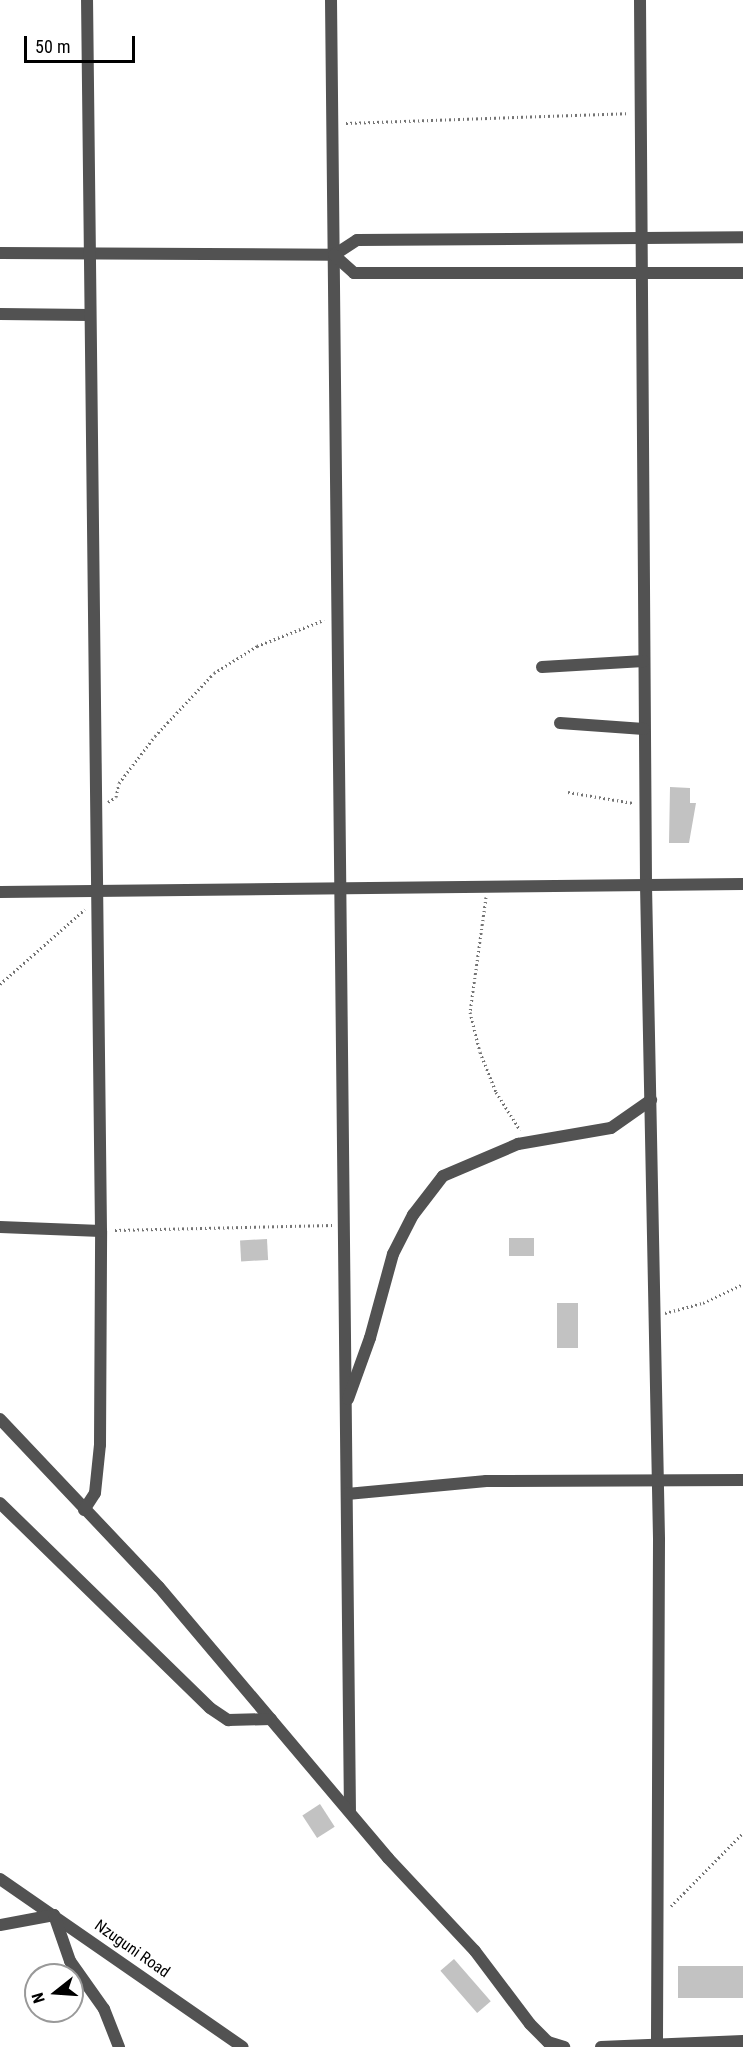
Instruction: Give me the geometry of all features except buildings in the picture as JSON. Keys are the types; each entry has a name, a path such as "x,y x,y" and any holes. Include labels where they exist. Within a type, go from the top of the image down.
{"street":[{"path":"84,1510 95,1493 100,1445 101,1231 87,0"},
{"path":"331,0 350,1810"},
{"path":"640,0 645,809 658,1480 657,2043"},
{"path":"0,253 334,255 357,240 743,237"},
{"path":"334,255 354,273 743,273"},
{"path":"0,314 90,315"},
{"path":"542,667 644,661"},
{"path":"560,723 645,729"},
{"path":"0,892 97,894 340,888 743,884"},
{"path":"346,1404 370,1338 393,1254 427,1195 443,1176 459,1167 528,1142 611,1128 651,1100"},
{"path":"0,1227 101,1231"},
{"path":"0,1419 159,1587 350,1810 388,1858 475,1951 548,2045 564,2047"},
{"path":"346,1494 486,1481 743,1480"},
{"path":"0,1503 210,1708 228,1720 271,1719"},
{"name":"Nzuguni Road","path":"0,1879 243,2047"},
{"path":"0,1925 54,1915 70,1961 104,2009 119,2047"},
{"path":"601,2047 657,2043 743,2042"}],"path":[{"path":"332,124 641,113"},
{"path":"96,804 115,799 119,783 154,736 174,720 203,683 232,658 337,615"},
{"path":"568,792 631,802 645,809"},
{"path":"487,887 470,1012 480,1052 496,1092 528,1142"},
{"path":"0,984 55,939 97,894"},
{"path":"101,1231 344,1224"},
{"path":"655,1316 703,1303 743,1284"},
{"path":"657,1919 743,1833"}]}
